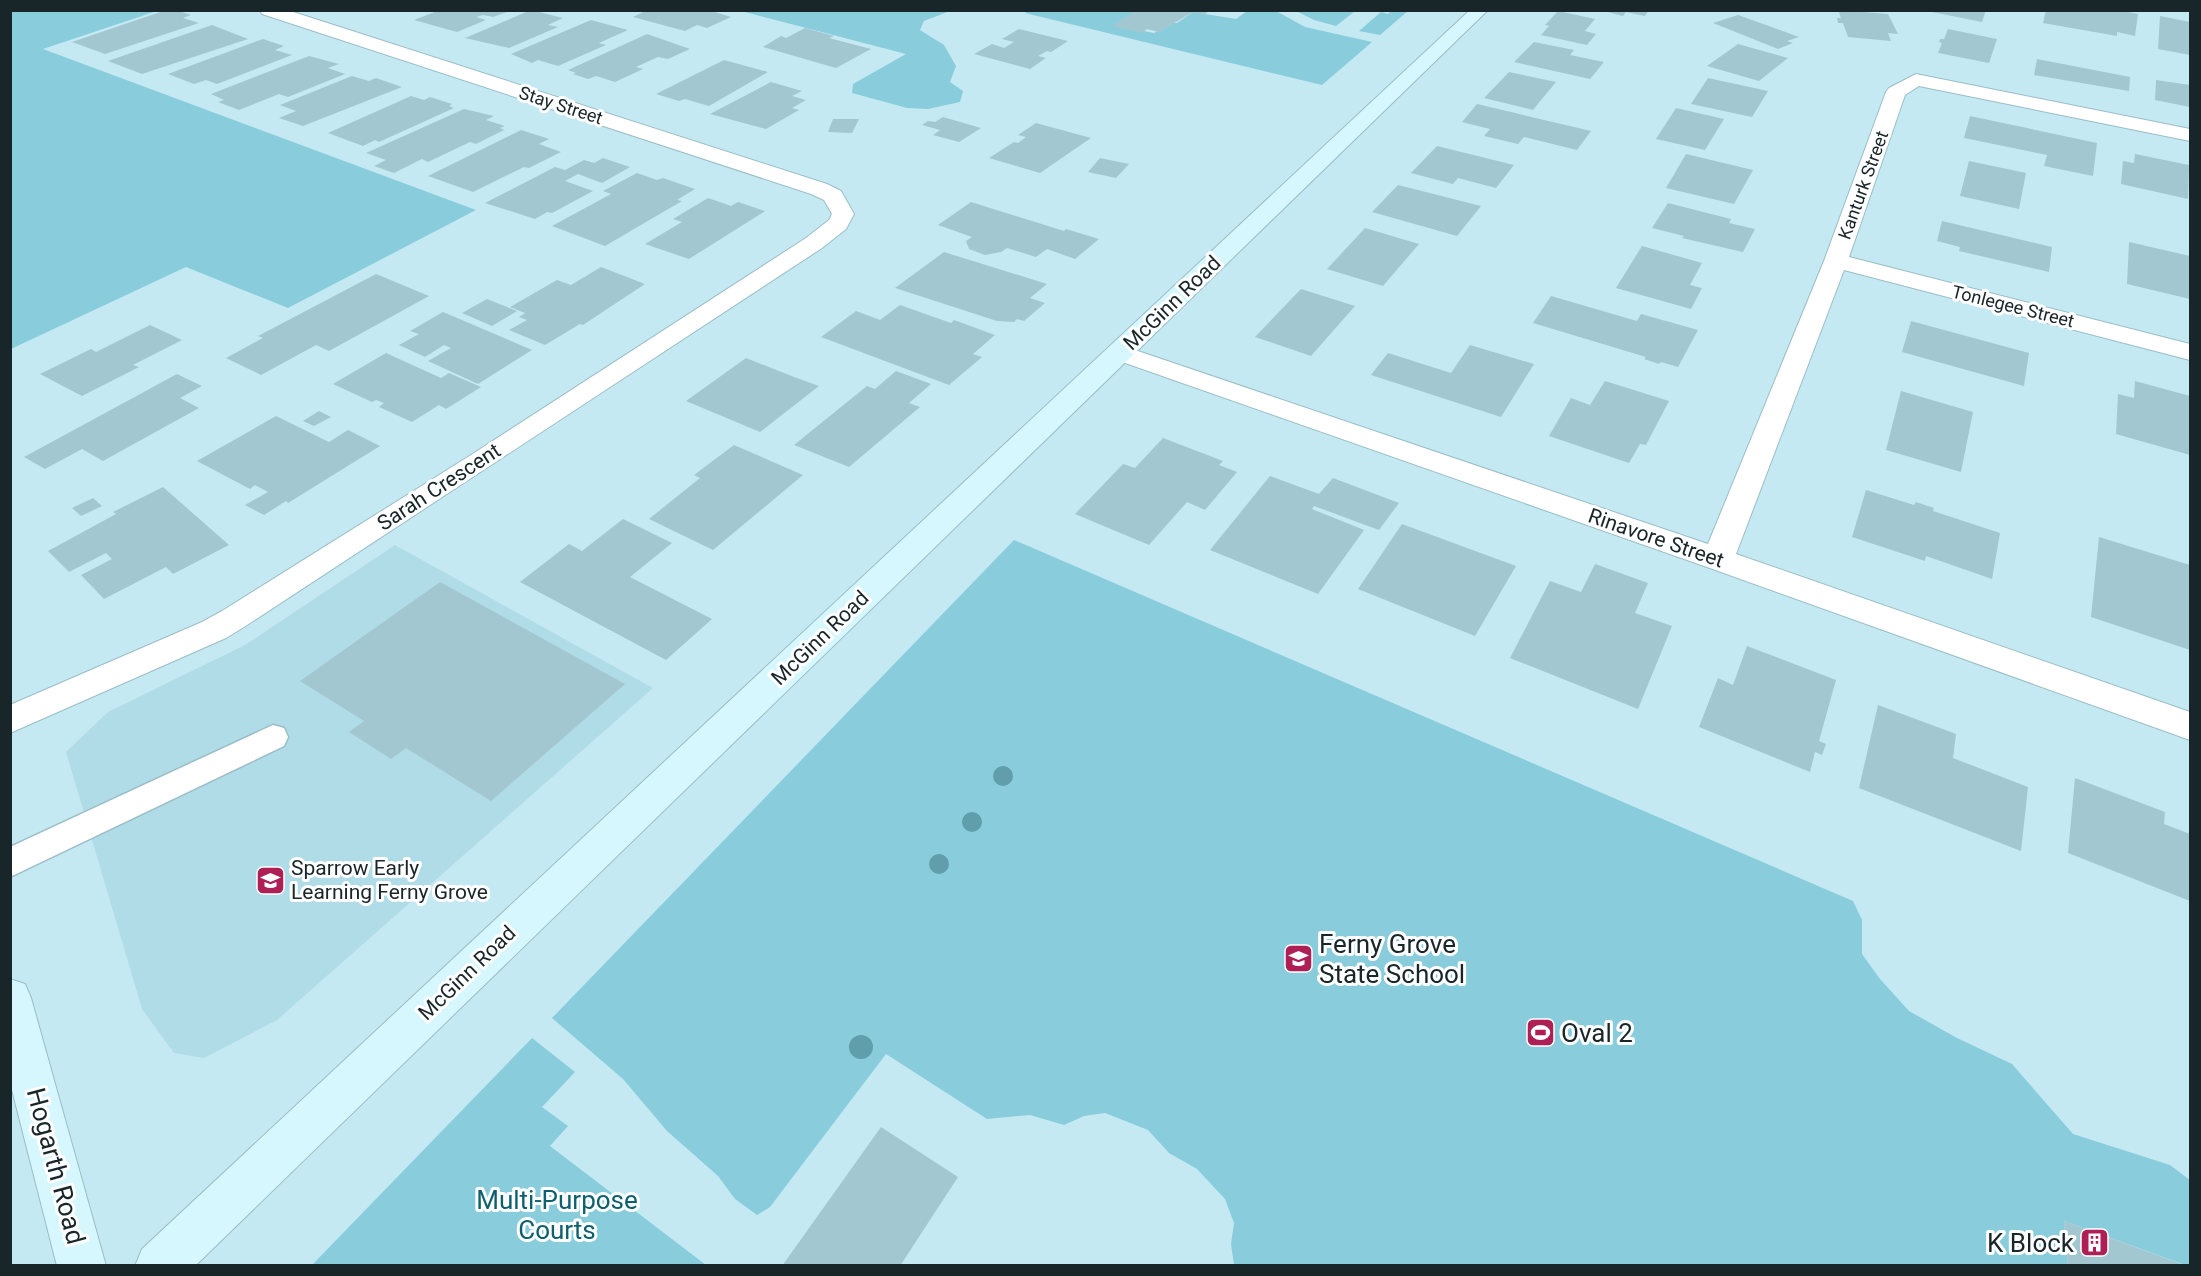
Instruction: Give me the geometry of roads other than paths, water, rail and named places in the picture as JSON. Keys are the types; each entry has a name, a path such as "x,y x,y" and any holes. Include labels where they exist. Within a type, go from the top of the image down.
{"street":[{"name":"Stay Street","path":"268,10 819,189 833,196 843,214"},
{"name":"McGinn Road","path":"159,1266 1480,10"},
{"name":"Kanturk Street","path":"1718,559 1836,261 1896,92 1916,80 2190,135"},
{"name":"Sarah Crescent","path":"10,720 233,620 814,243 838,224 843,214"},
{"name":"Tonlegee Street","path":"1836,261 2190,352"},
{"name":"Rinavore Street","path":"1120,353 1718,559 2190,726"},
{"name":"Hogarth Road","path":"10,998 82,1266"}],"lane":[{"path":"10,863 273,737"}],"place":[{"name":"Sparrow Early Learning Ferny Grove","path":"270,880"},
{"name":"Ferny Grove State School","path":"1298,959"},
{"name":"Oval 2","path":"1540,1033"},
{"name":"K Block","path":"2095,1243"}],"park label":[{"name":"Multi-Purpose Courts","path":"557,1215"}]}
